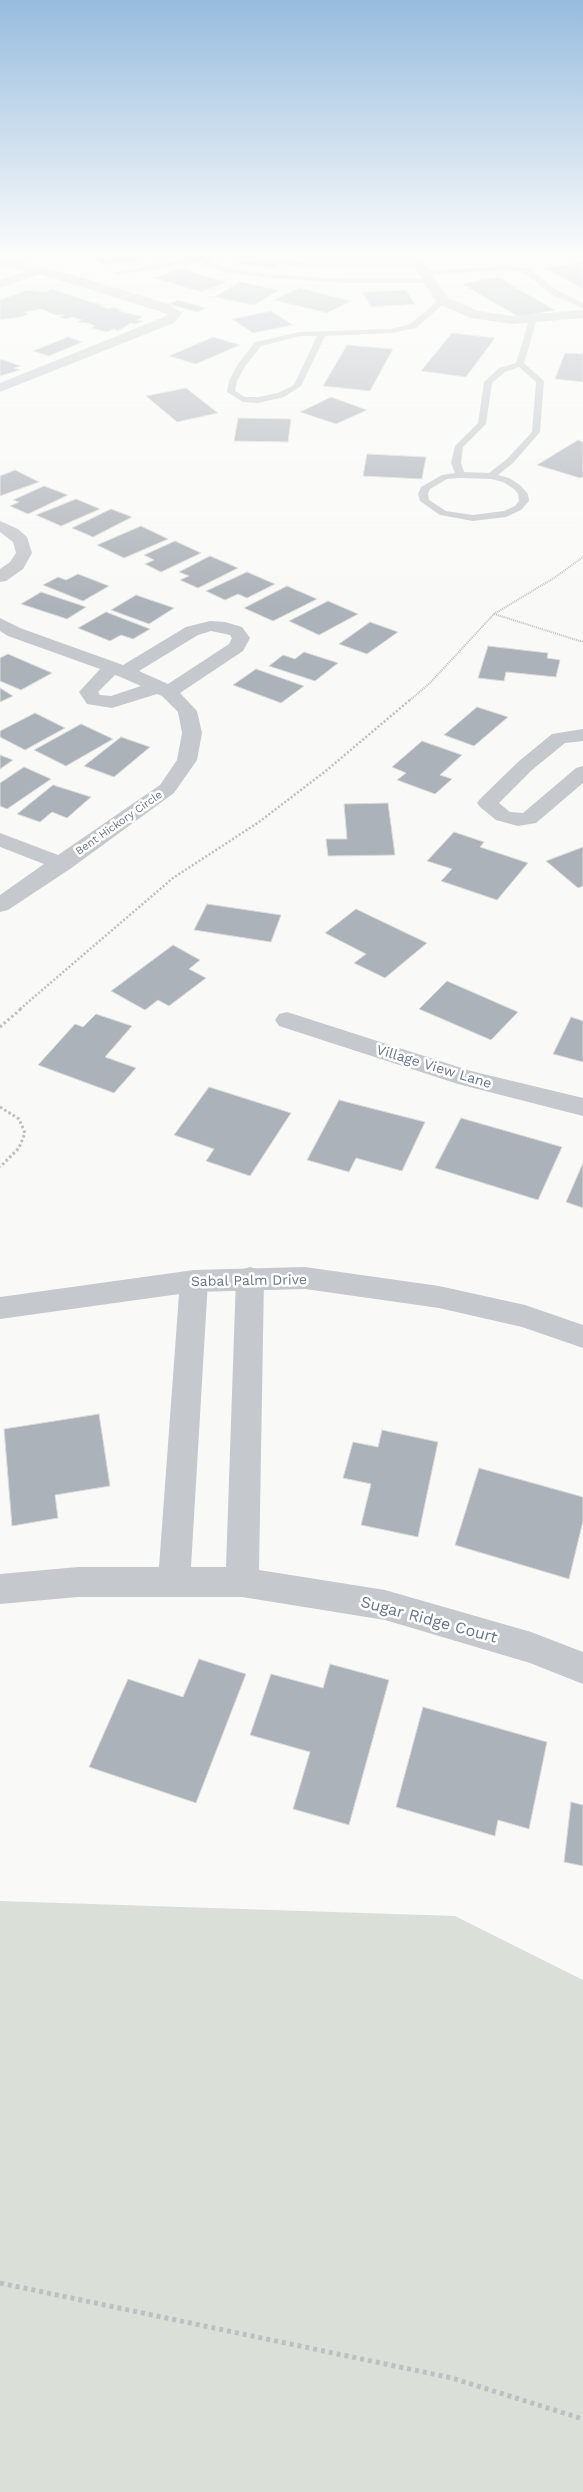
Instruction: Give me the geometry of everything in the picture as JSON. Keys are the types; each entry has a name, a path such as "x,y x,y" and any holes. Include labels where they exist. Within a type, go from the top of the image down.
{"street":[{"path":"0,388 37,373"},
{"path":"0,526 12,532 20,540 24,553 17,566 0,577"},
{"name":"Bent Hickory Circle","path":"0,622 14,632 118,669 164,689 187,711 192,733 187,760 167,789 62,864 0,905"},
{"path":"210,626 225,627 236,631 241,638 237,647 164,689 112,702 94,700 88,692 118,669 192,631 210,626"},
{"path":"583,735 559,738 525,766 487,803 503,816 518,820 529,819 583,772"},
{"path":"0,840 62,864"},
{"name":"Village View Lane","path":"287,1020 467,1078 583,1107"},
{"path":"242,1582 250,1278"},
{"name":"Sabal Palm Drive","path":"0,1308 125,1288 250,1278 305,1278 439,1297 525,1316 583,1337"},
{"path":"174,1582 194,1282"},
{"name":"Sugar Ridge Court","path":"0,1589 78,1582 242,1582 385,1606 530,1648 583,1668"}],"lane":[{"path":"238,373 231,392 243,399 258,400 281,395 297,386 303,373"},
{"path":"460,475 456,463 459,446 482,424 488,382 498,373"},
{"path":"491,476 510,461 536,432 540,380 532,373"},
{"path":"460,475 491,476 517,486 523,494 524,501 518,508 498,516 473,518 443,513 425,501 423,494 426,487 445,477 460,475"}],"path":[{"path":"0,1027 125,917 173,878 259,822 327,770 430,682 494,614 554,578 583,557"},
{"path":"494,614 583,642"},
{"path":"0,1106 19,1119 25,1134 19,1148 0,1167"},
{"path":"0,2283 452,2378 583,2419"}],"shaded area":[{"path":"0,1901 455,1916 583,1980 583,2492 0,2492"}],"building":[{"path":"330,373 380,373 370,391 323,386"},
{"path":"438,373 469,373 466,377"},
{"path":"557,373 583,373 583,382 555,379"},
{"path":"186,388 218,413 177,422 146,396"},
{"path":"331,397 367,410 336,424 300,412"},
{"path":"238,418 291,419 288,442 234,441"},
{"path":"578,440 583,442 583,477 580,478 537,465"},
{"path":"367,454 426,457 422,479 363,476"},
{"path":"15,470 39,482 0,496 0,476"},
{"path":"44,486 68,495 28,514 10,506 19,502 13,500"},
{"path":"76,499 100,509 61,526 36,515"},
{"path":"111,509 132,517 93,537 72,528"},
{"path":"141,526 168,539 124,558 97,545"},
{"path":"175,541 201,553 161,572 145,564 154,560 144,555"},
{"path":"210,556 238,568 198,588 180,580 189,576 179,572"},
{"path":"247,572 275,584 247,598 238,594 225,600 206,591"},
{"path":"78,574 109,586 83,601 43,585 58,577 66,580"},
{"path":"287,586 317,599 273,621 244,608"},
{"path":"41,592 86,607 67,619 21,604"},
{"path":"136,595 174,608 149,624 111,610"},
{"path":"328,601 358,614 319,635 289,621"},
{"path":"106,612 150,629 133,639 121,635 110,641 78,628"},
{"path":"370,622 398,632 367,654 339,644"},
{"path":"488,646 548,653 547,658 560,660 556,677 506,672 504,681 478,678"},
{"path":"304,652 338,663 315,681 269,666 283,655 295,659"},
{"path":"8,654 52,673 21,690 0,681 0,658"},
{"path":"256,669 304,686 281,703 233,685"},
{"path":"0,688 13,696 0,702"},
{"path":"477,707 508,717 474,746 444,735"},
{"path":"35,713 65,728 25,750 0,737 0,731"},
{"path":"81,724 113,739 66,766 34,750"},
{"path":"121,737 150,747 114,777 84,766"},
{"path":"422,741 462,755 440,775 452,779 435,794 397,780 406,773 392,767"},
{"path":"0,755 13,760 0,769"},
{"path":"24,767 51,779 7,809 0,806 0,783"},
{"path":"53,785 91,797 67,818 52,812 40,822 17,814"},
{"path":"388,803 395,855 328,856 326,839 347,839 344,804"},
{"path":"454,832 484,842 480,847 528,863 497,900 441,881 452,869 427,861"},
{"path":"583,847 583,886 578,888 546,861"},
{"path":"207,904 281,915 271,942 194,930"},
{"path":"356,909 427,943 385,978 354,963 366,954 325,933"},
{"path":"173,945 200,960 189,969 206,978 169,1006 158,1000 145,1010 111,991"},
{"path":"447,981 518,1012 491,1040 419,1009"},
{"path":"96,1014 132,1026 105,1057 136,1068 114,1093 38,1065 75,1024 83,1027"},
{"path":"571,1017 583,1021 583,1062 553,1054"},
{"path":"209,1087 291,1113 250,1176 206,1161 214,1149 174,1135"},
{"path":"339,1100 425,1122 402,1171 356,1158 349,1172 307,1160"},
{"path":"461,1118 562,1147 538,1200 435,1168"},
{"path":"583,1163 583,1208 566,1202"},
{"path":"99,1414 110,1486 55,1495 58,1518 12,1526 4,1429"},
{"path":"382,1430 438,1442 418,1537 361,1525 371,1484 343,1478 353,1442 378,1447"},
{"path":"479,1468 583,1497 583,1521 569,1579 455,1545"},
{"path":"199,1659 246,1674 196,1803 89,1767 128,1679 183,1697"},
{"path":"330,1664 389,1680 349,1825 293,1809 310,1752 250,1735 271,1674 323,1688"},
{"path":"423,1707 547,1742 529,1829 498,1820 495,1836 396,1807"},
{"path":"571,1802 583,1805 583,1866 564,1862"}]}
